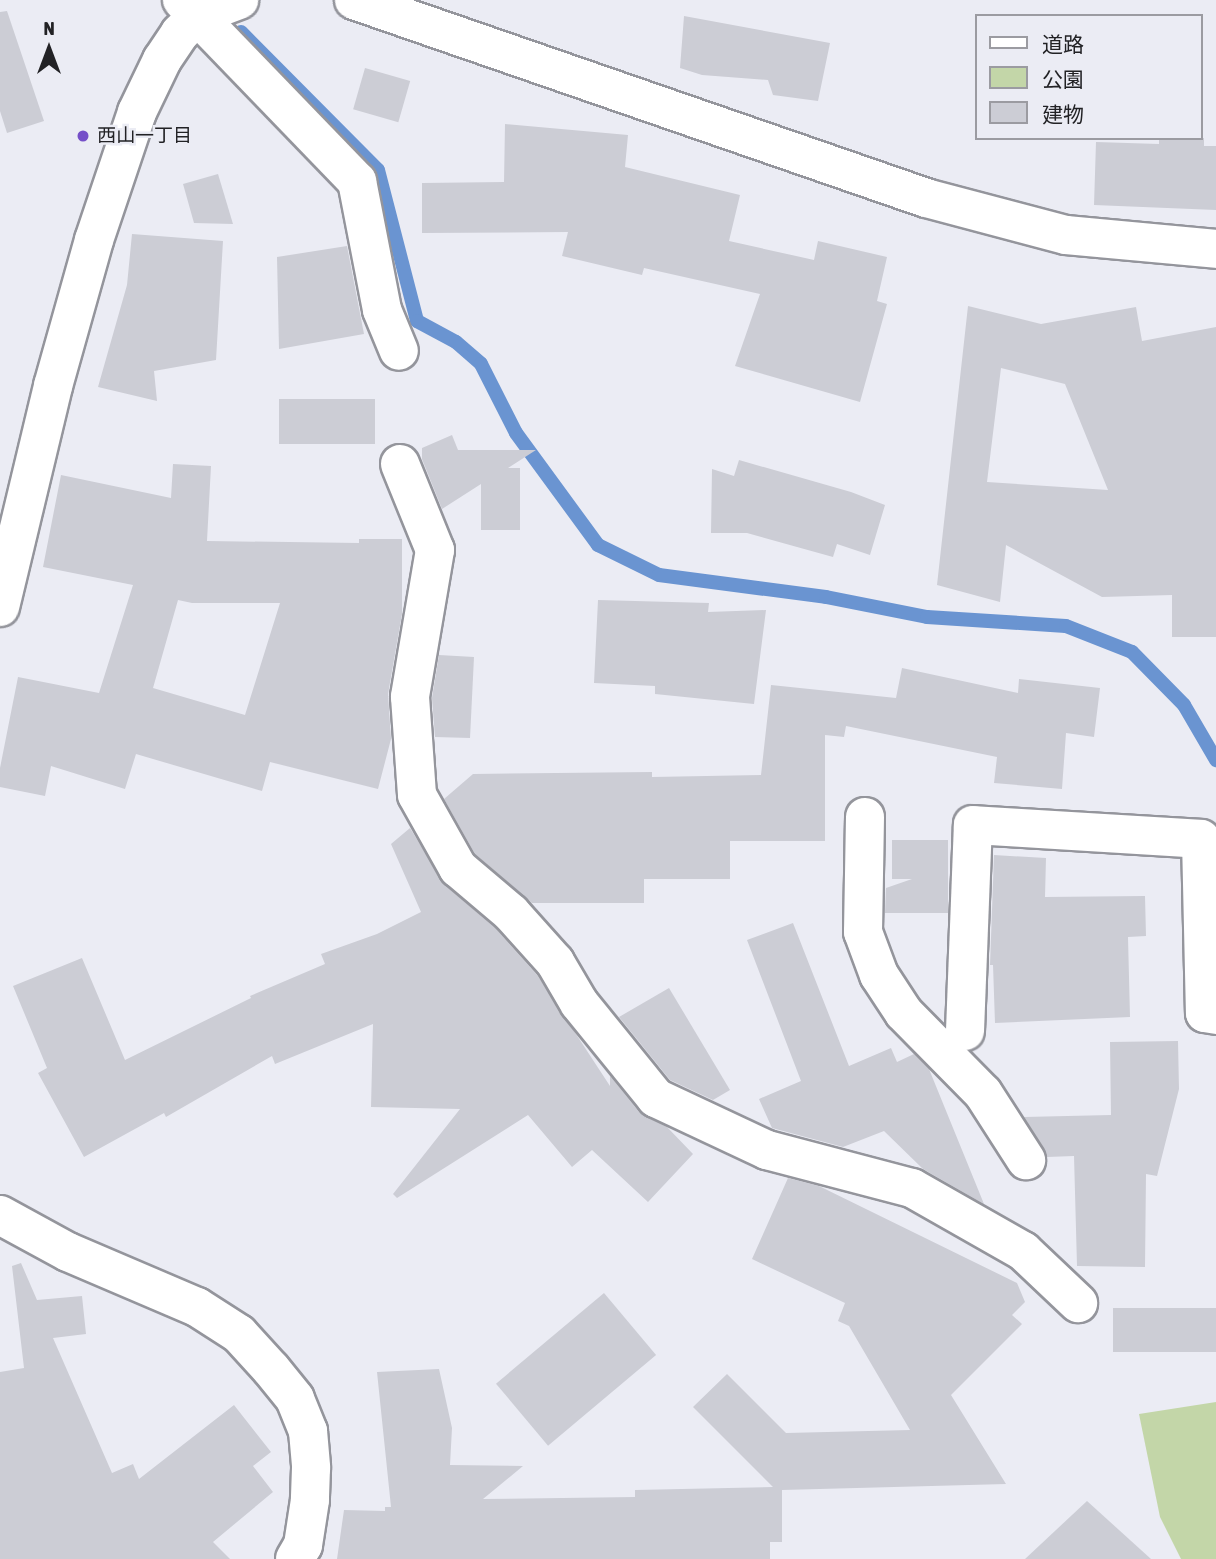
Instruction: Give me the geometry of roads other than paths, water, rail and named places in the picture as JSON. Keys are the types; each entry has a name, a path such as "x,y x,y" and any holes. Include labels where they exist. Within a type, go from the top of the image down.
{"street":[{"path":"190,7 239,0"},
{"path":"354,0 926,198 1066,235 1216,249"},
{"path":"190,7 357,181 374,281 382,310 399,351"},
{"path":"0,607 53,386 94,240 137,112 162,60 180,33 190,7"},
{"path":"400,464 435,550 410,697 417,795 458,868 511,913 555,962 579,1003 656,1098 767,1150 912,1188 1023,1251 1078,1303"},
{"path":"865,817 863,932 879,975 904,1013 983,1093 1026,1160"},
{"path":"965,1031 973,825 1201,839 1205,1013 1216,1015"},
{"path":"0,1215 68,1251 198,1307 239,1334 271,1369 295,1399 308,1431 312,1468 310,1500 303,1545 295,1559"}],"waterway":[{"path":"241,32 378,170 417,321 456,342 481,364 516,433 598,545 659,575 826,597 927,617 1066,626 1132,652 1184,705 1216,760"}],"place":[{"name":"西山一丁目","path":"83,136"}]}
